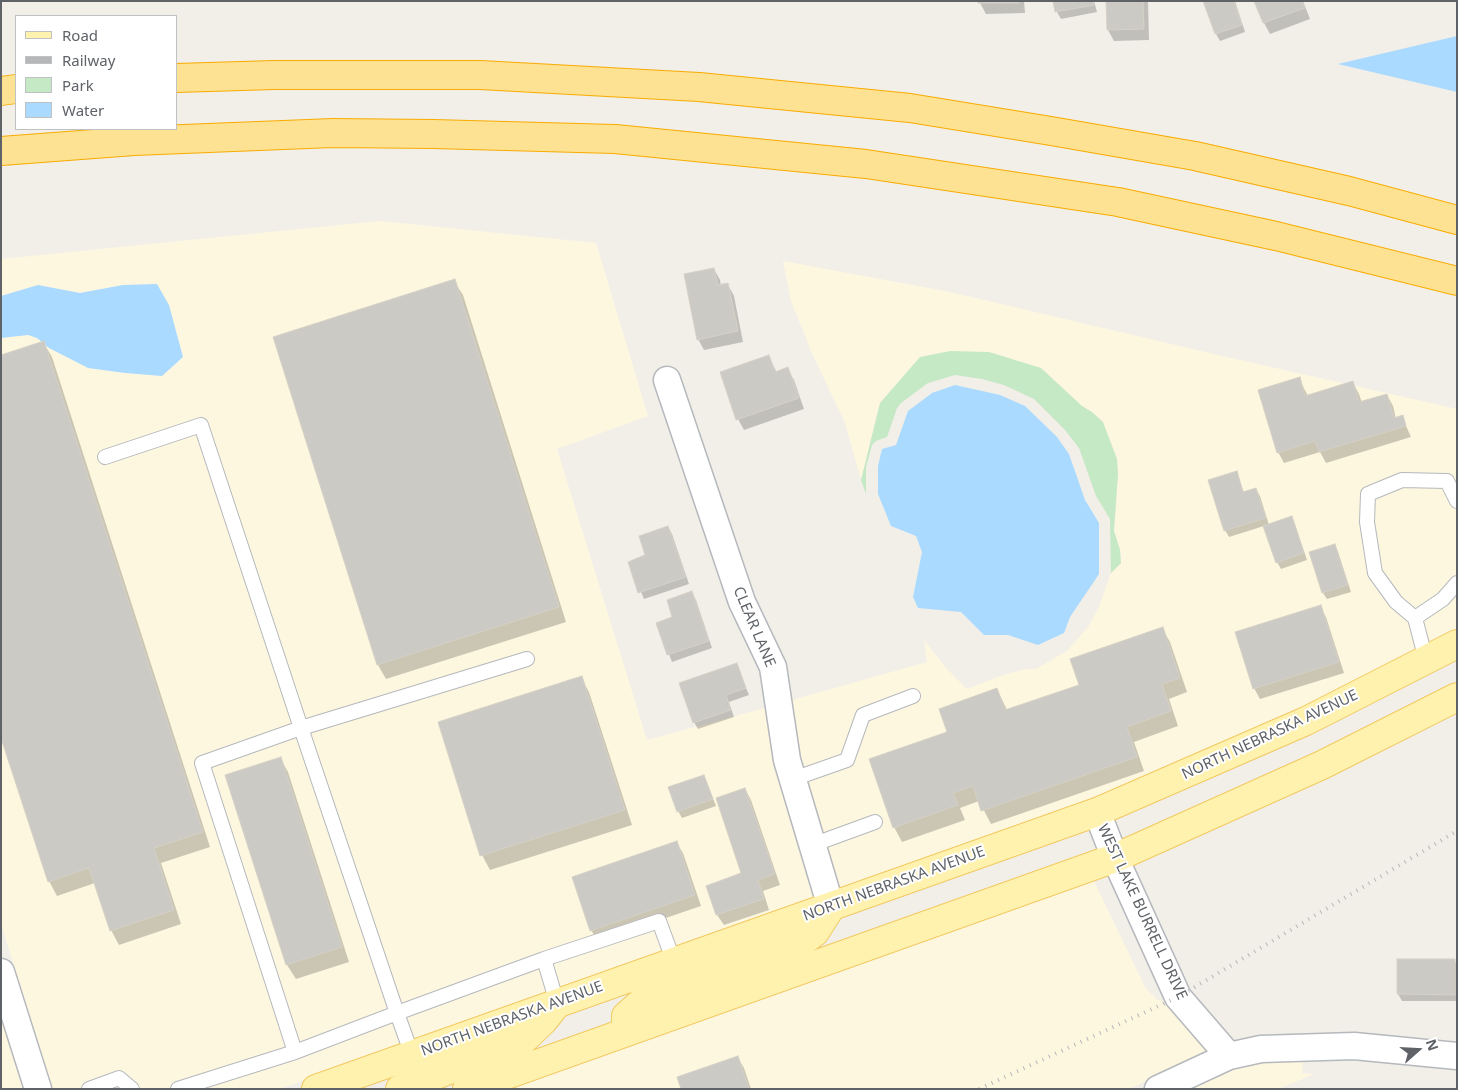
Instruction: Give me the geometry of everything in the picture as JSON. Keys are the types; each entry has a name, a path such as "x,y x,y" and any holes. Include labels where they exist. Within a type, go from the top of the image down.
{"highway":[{"path":"178,78 274,75 518,77 709,88 910,108 1195,156 1349,191 1457,220"},
{"path":"1,91 15,89"},
{"path":"1,151 134,140 334,133 615,139 866,164 1118,202 1276,236 1457,281"}],"main road":[{"name":"NORTH NEBRASKA AVENUE","path":"316,1089 1097,812 1306,721 1457,644"},
{"path":"467,1089 516,1081 626,1032 1115,858 1322,765 1457,697"},
{"path":"626,1032 626,1016 642,1001 803,941 815,932 831,907"},
{"path":"400,1089 521,1042 543,1021 557,1003"}],"street":[{"name":"CLEAR LANE","path":"667,380 742,602 773,667 788,760 831,907"},
{"name":"WEST LAKE BURRELL DRIVE","path":"1097,812 1115,858 1178,997 1229,1056"},
{"path":"1,972 38,1089"},
{"path":"1158,1089 1229,1056 1261,1049 1354,1046 1457,1056"}],"lane":[{"path":"105,457 201,425 412,1055"},
{"path":"1426,660 1415,618 1396,602 1374,574 1366,522 1368,494 1402,480 1447,481 1457,501"},
{"path":"1415,618 1443,599 1457,583"},
{"path":"295,1052 202,763 301,728 527,659"},
{"path":"793,779 847,760 863,715 913,696"},
{"path":"812,845 875,822"},
{"path":"178,1089 295,1052 544,959 659,921 674,962"},
{"path":"544,959 557,1003"},
{"path":"89,1089 119,1078 132,1089"}],"shaded area":[{"path":"380,221 596,243 648,416 557,449 647,740 765,708 774,764 814,900 280,1089 53,1089 1,924 1,338 28,334 37,338 49,348 123,285 80,293 38,285 1,296 1,259"},
{"path":"783,261 950,292 1457,409 1457,630 1301,710 1092,800 840,890 801,757 792,700 927,662 924,640 946,668 967,689 1000,676 1026,669 1036,669 1067,651 1088,627 1099,607 1111,573 1121,563 1120,550 1114,531 1118,474 1117,459 1092,412 989,352 880,403 861,480 845,423 811,351 791,301"},
{"path":"1093,879 1145,987 1157,1000 1165,1001 1208,1053 1129,1089 503,1089 627,1044 638,1044 639,1041"},
{"path":"1,1016 24,1089 1,1089"},
{"path":"1303,1060 1302,1073 1314,1074 1278,1089 1187,1089 1233,1068 1262,1061"}],"green space":[{"path":"950,351 989,352 1041,368 1082,406 1103,422 1117,459 1118,474 1114,531 1120,550 1121,563 1111,573 1110,519 1096,496 1079,448 1065,430 1034,399 1004,385 955,375 928,383 901,403 897,408 887,437 876,441 872,445 866,467 866,494 861,480 880,403 920,357"}],"water":[{"path":"1457,36 1457,92 1338,64"},
{"path":"157,284 169,305 183,357 162,376 88,368 49,348 37,338 28,335 1,338 1,296 38,285 80,293 123,285"},
{"path":"955,385 1000,395 1025,406 1057,437 1069,454 1085,500 1099,523 1099,574 1070,617 1064,633 1038,645 1008,635 984,635 961,612 918,608 913,597 922,552 916,536 891,526 878,494 878,466 882,449 896,445 908,411 932,393"}],"building":[{"path":"978,1 1019,1 1019,3 978,3"},
{"path":"1053,1 1093,1 1094,5 1055,12"},
{"path":"1106,1 1143,1 1144,29 1107,30"},
{"path":"1203,1 1234,1 1242,25 1215,34"},
{"path":"1254,1 1302,1 1305,8 1263,23"},
{"path":"714,268 718,285 728,283 738,331 697,340 684,274"},
{"path":"455,279 559,607 377,665 273,337"},
{"path":"44,341 203,832 154,848 174,910 110,931 89,868 48,882 1,738 1,355"},
{"path":"769,355 775,372 788,367 799,398 736,420 720,372"},
{"path":"1300,377 1305,396 1353,381 1359,402 1387,394 1394,418 1403,415 1406,426 1319,452 1315,441 1277,453 1258,390"},
{"path":"1237,471 1243,492 1256,488 1266,518 1224,531 1208,480"},
{"path":"1292,516 1304,553 1276,563 1263,526"},
{"path":"668,526 686,577 638,593 628,562 645,555 639,536"},
{"path":"1335,544 1348,585 1322,593 1309,552"},
{"path":"692,591 709,641 667,655 656,623 672,617 667,600"},
{"path":"1321,605 1339,662 1253,689 1235,632"},
{"path":"1163,627 1180,678 1162,684 1171,711 1127,727 1137,757 981,811 973,786 953,793 958,805 893,828 869,759 947,732 939,709 997,688 1005,710 1079,685 1070,659"},
{"path":"737,663 746,688 726,695 731,710 693,723 679,683"},
{"path":"582,676 625,810 480,856 438,722"},
{"path":"281,757 342,947 286,965 225,775"},
{"path":"704,775 713,799 677,812 668,787"},
{"path":"745,788 775,874 758,880 764,899 716,915 706,886 741,873 716,798"},
{"path":"677,841 695,895 590,931 572,877"},
{"path":"1397,959 1455,959 1455,995 1397,994"},
{"path":"738,1056 749,1089 681,1089 677,1077"}],"railway":[{"path":"979,1089 1178,997 1457,831"}]}
